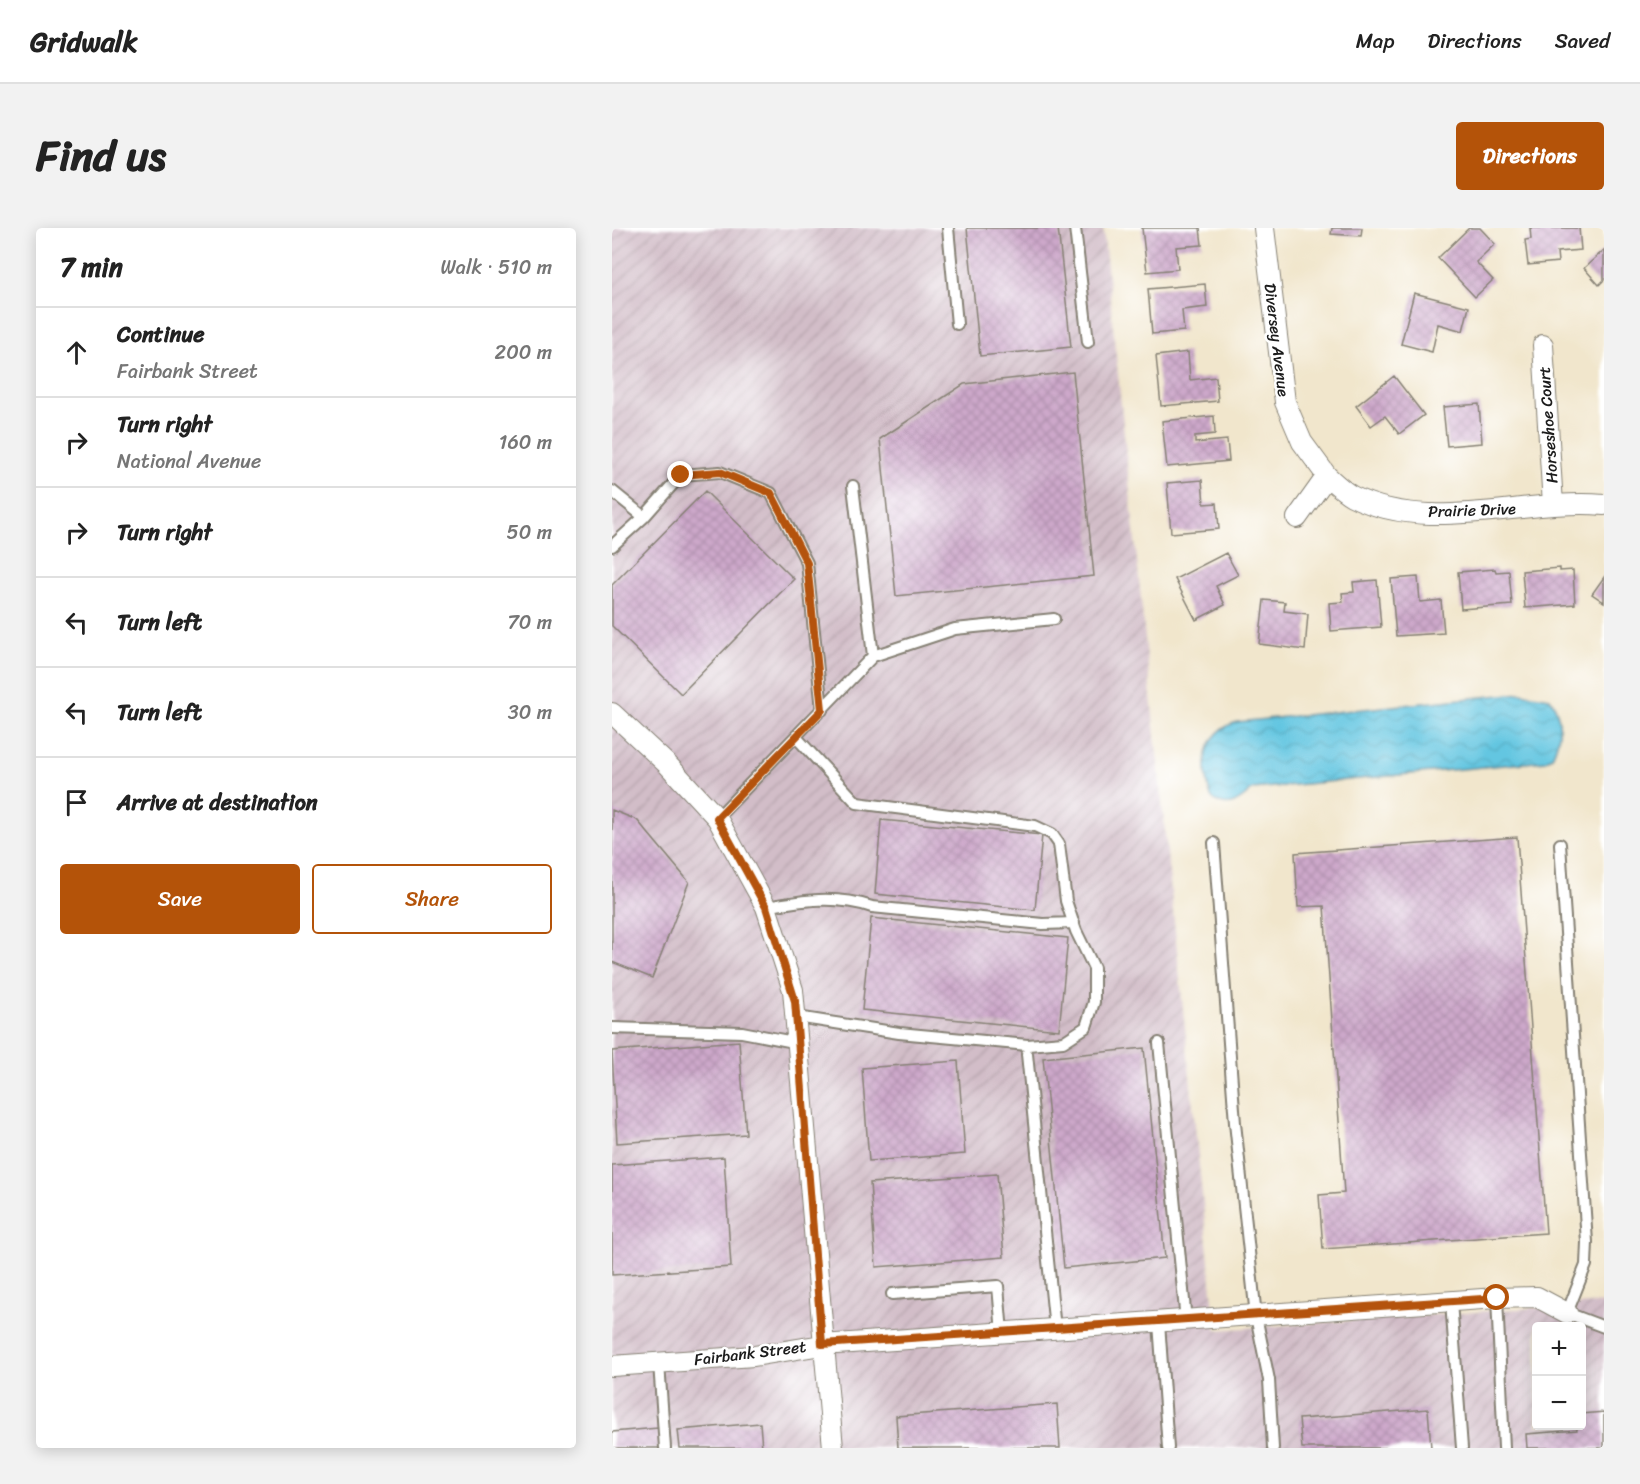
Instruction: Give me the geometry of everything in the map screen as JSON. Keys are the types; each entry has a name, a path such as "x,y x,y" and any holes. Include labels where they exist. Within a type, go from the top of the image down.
{"street":[{"name":"Diversey Avenue","path":"1264,228 1285,402 1302,442 1327,476"},
{"name":"Horseshoe Court","path":"1543,345 1553,505"},
{"name":"Prairie Drive","path":"1327,476 1352,495 1383,507 1415,512 1453,514 1553,505 1604,505"},
{"path":"1297,518 1327,476"},
{"path":"612,713 668,765 717,818 766,907 793,990 832,1448"},
{"name":"Fairbank Street","path":"612,1366 754,1356 822,1344 1159,1323 1497,1298 1537,1297 1567,1313"}],"lane":[{"path":"948,228 957,324"},
{"path":"1075,228 1088,342"},
{"path":"612,546 644,517 681,475 720,472 771,493 807,563 822,710"},
{"path":"853,486 873,656"},
{"path":"612,491 644,517"},
{"path":"717,818 873,656 955,629 1054,619"},
{"path":"796,737 857,803 1035,826 1052,834 1059,844 1066,901 1094,968 1094,1002 1086,1027 1063,1042 1028,1045 1004,1043 899,1033 797,1017"},
{"path":"1214,843 1235,1123 1256,1316 1269,1380 1273,1448"},
{"path":"1560,844 1587,1242 1586,1265 1567,1313 1604,1327"},
{"path":"766,907 816,898 854,901 872,907 1032,923 1074,924"},
{"path":"612,1028 742,1032 799,1043"},
{"path":"1159,1043 1186,1321"},
{"path":"1027,1054 1056,1329"},
{"path":"892,1294 998,1286 1002,1333"},
{"path":"1497,1298 1504,1448"},
{"path":"1451,1302 1462,1448"},
{"path":"1159,1323 1168,1448"},
{"path":"659,1363 664,1448"}],"shaded area":[{"path":"612,228 1103,228 1216,1330 1604,1303 1604,1448 612,1448"}],"water":[{"path":"1521,693 1550,698 1557,712 1560,727 1558,742 1552,757 1545,761 1253,789 1233,804 1222,804 1211,797 1206,774 1207,752 1217,734 1225,727 1237,722"}],"building":[{"path":"967,228 1058,228 1071,347 980,356"},
{"path":"1142,228 1200,228 1202,245 1176,247 1178,269 1147,272"},
{"path":"1332,228 1362,228 1361,236 1331,234"},
{"path":"1469,228 1480,228 1495,244 1476,262 1493,280 1475,297 1438,258"},
{"path":"1530,228 1579,228 1581,250 1557,252 1558,262 1528,265 1525,240 1531,239"},
{"path":"1604,250 1604,280 1599,285 1584,268"},
{"path":"1205,284 1207,307 1182,310 1184,331 1152,334 1148,289"},
{"path":"1414,293 1469,307 1463,331 1438,324 1432,352 1401,344"},
{"path":"1188,352 1190,380 1216,377 1218,401 1161,406 1156,356"},
{"path":"1073,372 1094,576 896,596 880,439 964,384"},
{"path":"1394,376 1424,415 1399,434 1385,416 1371,426 1356,406"},
{"path":"1479,404 1482,443 1447,446 1443,407"},
{"path":"1214,416 1215,434 1195,436 1195,443 1227,440 1229,461 1167,467 1162,421"},
{"path":"1202,480 1204,504 1217,503 1219,529 1171,533 1167,483"},
{"path":"705,491 794,579 681,694 612,626 612,585"},
{"path":"1226,553 1238,575 1216,586 1225,605 1196,620 1175,579"},
{"path":"1560,568 1560,571 1573,570 1575,604 1525,608 1522,571"},
{"path":"1495,569 1496,572 1509,571 1512,605 1461,609 1458,572"},
{"path":"1418,577 1420,602 1441,600 1444,633 1396,636 1391,579"},
{"path":"1604,577 1604,602 1592,594"},
{"path":"1377,580 1381,627 1331,631 1329,603 1343,602 1342,593 1354,592 1353,582"},
{"path":"1264,600 1285,602 1284,611 1308,614 1305,650 1259,644"},
{"path":"612,810 637,820 689,882 652,978 612,962"},
{"path":"881,820 1042,835 1035,910 875,894"},
{"path":"1517,837 1546,1233 1323,1249 1319,1195 1344,1193 1324,906 1298,907 1295,853"},
{"path":"871,918 1068,938 1059,1030 862,1010"},
{"path":"739,1041 746,1134 617,1143 612,1051"},
{"path":"1144,1048 1165,1258 1064,1268 1043,1058"},
{"path":"958,1061 965,1154 869,1161 862,1068"},
{"path":"724,1157 731,1267 612,1275 612,1165"},
{"path":"997,1174 1004,1257 876,1267 870,1183"},
{"path":"1057,1404 1060,1448 898,1448 896,1416"},
{"path":"1428,1409 1431,1448 1302,1448 1299,1419"},
{"path":"1604,1412 1604,1448 1527,1448 1526,1434 1586,1430 1586,1414"},
{"path":"760,1423 762,1448 680,1448 678,1430"},
{"path":"658,1428 660,1448 612,1448 612,1432"}],"route":[{"path":"681,475 720,472 771,493 807,563 822,710 717,818 766,907 793,990 822,1344 1159,1323 1497,1298"}]}
